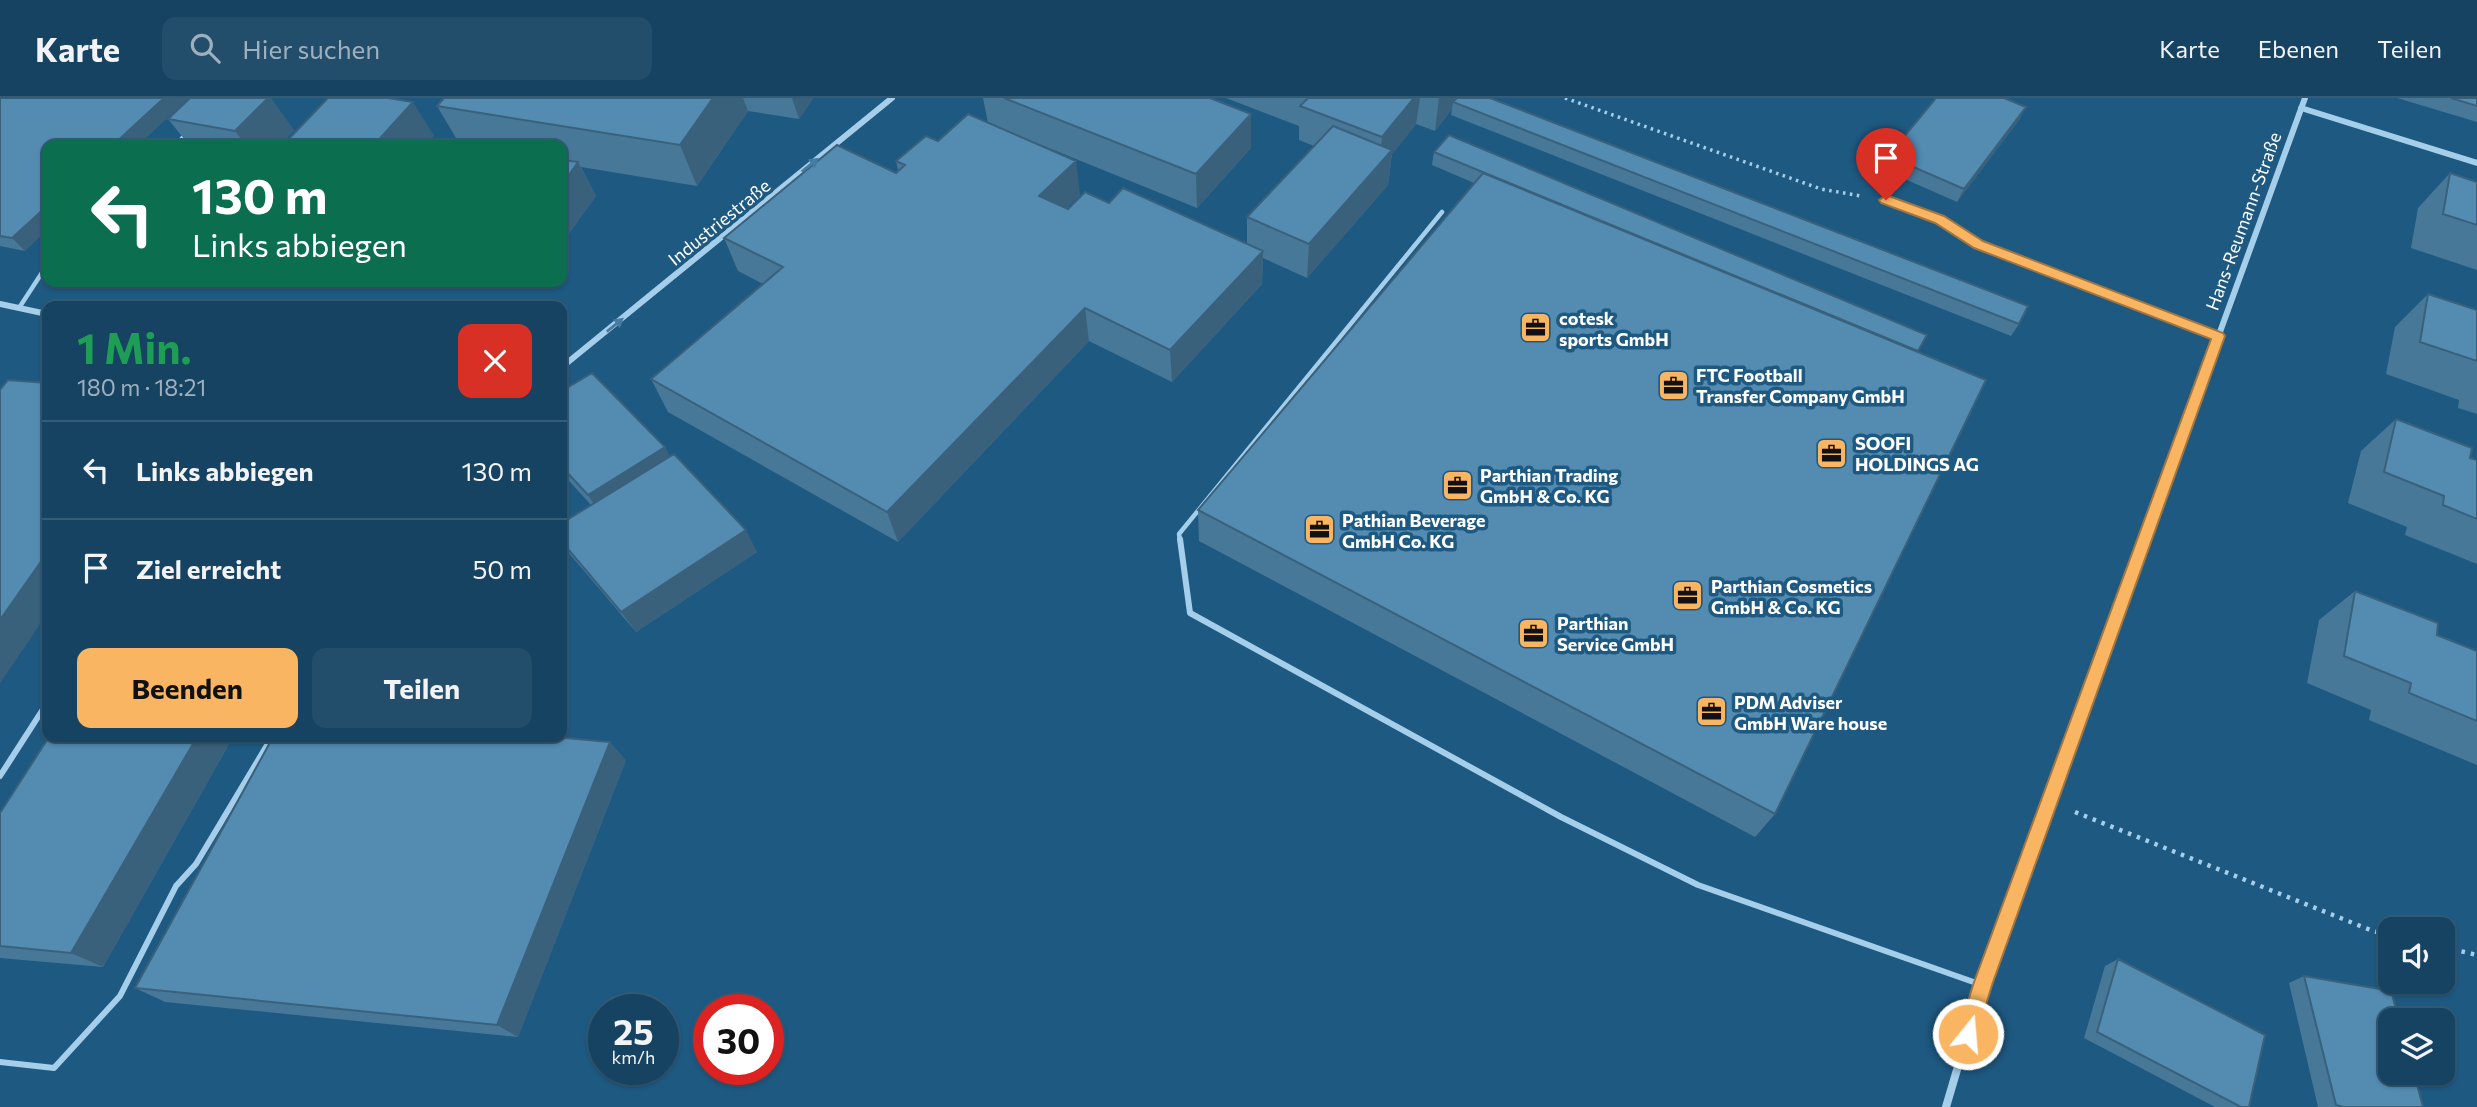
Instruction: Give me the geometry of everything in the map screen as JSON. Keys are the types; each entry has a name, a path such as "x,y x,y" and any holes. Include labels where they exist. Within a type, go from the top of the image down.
{"street":[{"name":"Industriestraße","path":"567,363 892,98"},
{"name":"Hans-Reumann-Straße","path":"1946,1107 1982,985 2305,98"},
{"path":"2301,107 2477,163"},
{"path":"0,304 42,313"}],"lane":[{"path":"181,140 193,129"},
{"path":"1886,200 1939,219 1978,245 2218,336"},
{"path":"1442,212 1179,534 1189,613 1561,817 1698,884 1982,985"},
{"path":"19,308 42,271"},
{"path":"0,776 42,711"},
{"path":"0,1062 54,1069 120,996 176,886 196,864 269,742"}],"path":[{"path":"1564,98 1821,189 1886,200"},
{"path":"2049,804 2103,822 2378,932"},
{"path":"2455,950 2477,955"}],"building":[{"path":"0,98 164,98 118,140 42,140 42,211 12,238 0,236"},
{"path":"190,98 268,98 235,131 168,119"},
{"path":"328,98 388,98 413,102 379,140 288,140"},
{"path":"444,98 713,98 680,145 437,106"},
{"path":"1004,98 1210,98 1251,114 1196,174"},
{"path":"1308,98 1414,98 1382,137 1300,106"},
{"path":"1457,98 1490,98 2028,306 2019,324 1453,102"},
{"path":"1936,98 2004,98 2026,107 1964,189 1888,156"},
{"path":"2451,98 2477,98 2477,106"},
{"path":"968,114 1076,161 1039,196 1068,209 1085,192 1109,203 1123,188 1263,251 1170,350 1085,308 887,512 651,379 783,267 724,238 837,145 896,173 905,165 896,161 926,136 938,141"},
{"path":"1333,126 1392,150 1309,244 1247,217"},
{"path":"1449,135 1927,335 1918,351 1434,152"},
{"path":"567,161 578,162 567,178"},
{"path":"1483,173 1986,380 1775,814 1198,510"},
{"path":"2450,173 2477,182 2477,225 2443,214"},
{"path":"2428,294 2477,310 2477,361 2420,342"},
{"path":"592,373 665,447 588,495 567,472 567,388"},
{"path":"8,380 42,383 42,560 0,620 0,390"},
{"path":"2396,419 2472,448 2470,458 2477,460 2477,519 2443,505 2444,496 2384,472"},
{"path":"674,454 746,530 621,612 567,548 567,520"},
{"path":"2355,591 2438,623 2437,635 2477,651 2477,721 2409,693 2411,683 2344,656"},
{"path":"567,738 610,742 497,1025 135,988 270,742 567,742"},
{"path":"46,742 194,742 71,953 0,946 0,813"},
{"path":"2118,959 2265,1035 2249,1107 2241,1107 2097,1032"},
{"path":"2304,976 2378,989 2378,994 2392,994 2396,1008 2378,1008 2378,1085 2417,1085 2423,1107 2336,1105"}],"place":[{"name":"cotesk sports GmbH","path":"1536,328"},
{"name":"FTC Football Transfer Company GmbH","path":"1673,385"},
{"name":"SOOFI HOLDINGS AG","path":"1832,453"},
{"name":"Parthian Trading GmbH & Co. KG","path":"1457,485"},
{"name":"Pathian Beverage GmbH Co. KG","path":"1319,530"},
{"name":"Parthian Cosmetics GmbH & Co. KG","path":"1688,596"},
{"name":"Parthian Service GmbH","path":"1534,633"},
{"name":"PDM Adviser GmbH Ware house","path":"1711,712"}],"route":[{"path":"1886,200 1939,219 1978,245 2218,336 1982,985 1968,1034"}]}
